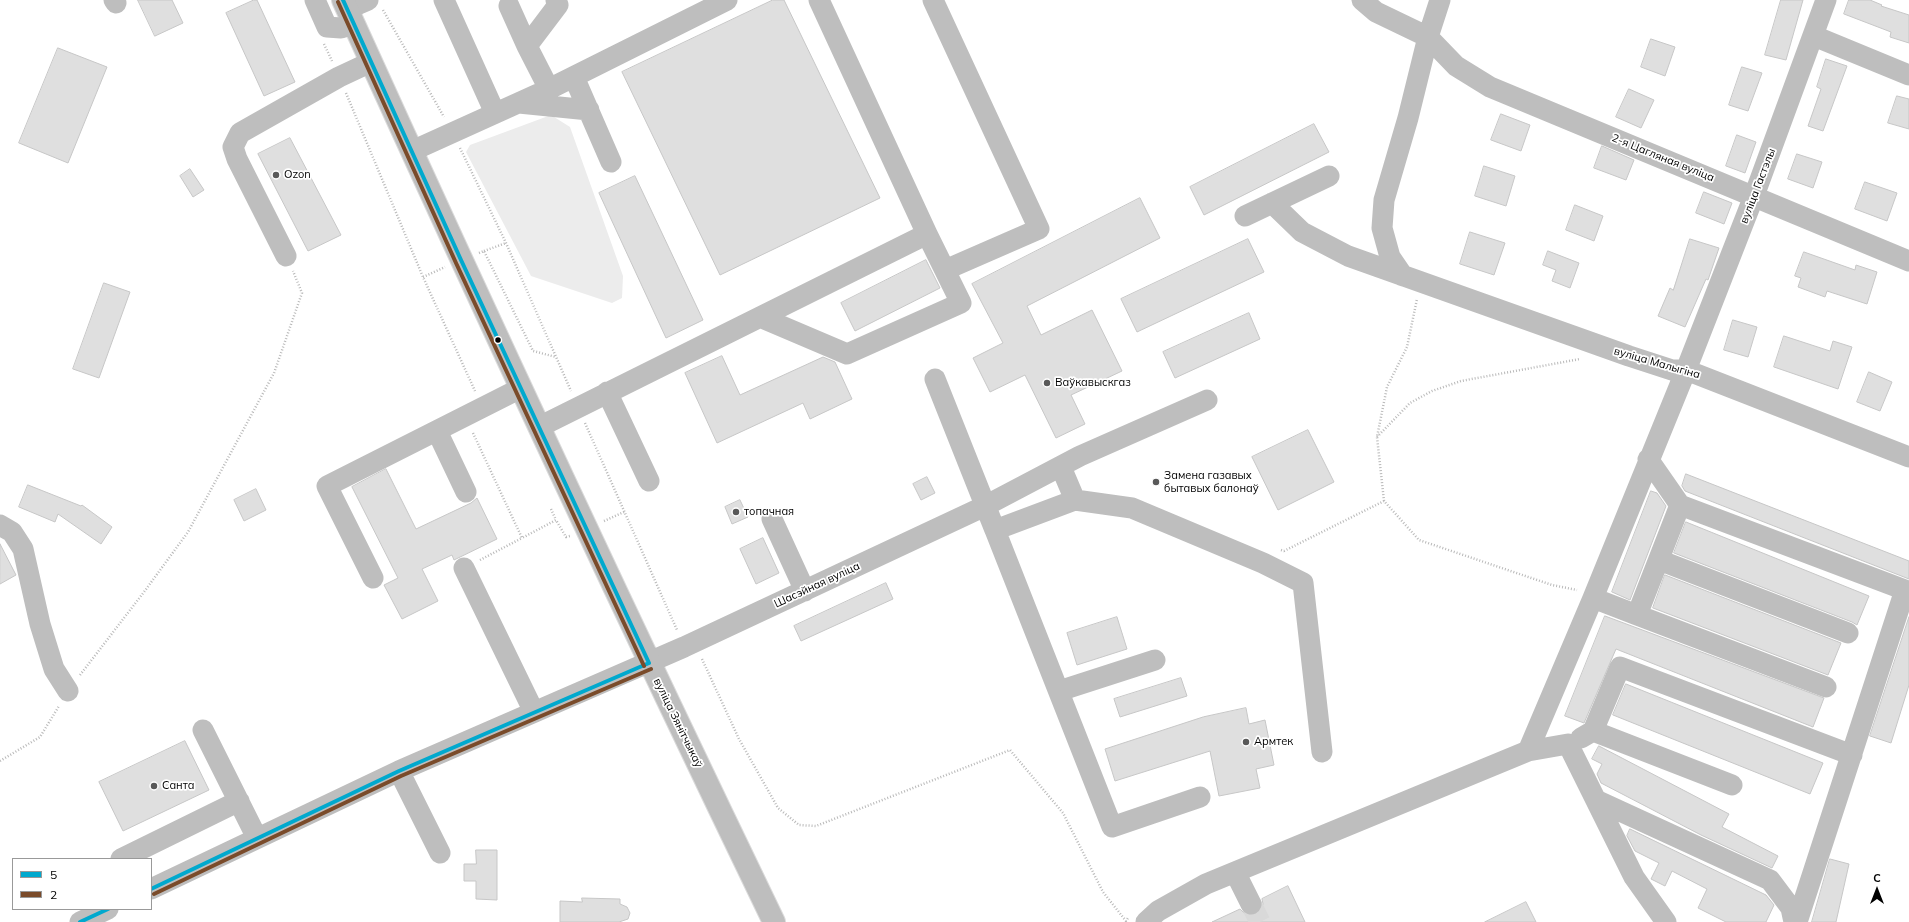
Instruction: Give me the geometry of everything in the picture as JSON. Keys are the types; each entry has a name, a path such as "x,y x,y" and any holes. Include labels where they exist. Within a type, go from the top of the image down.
{"main road":[{"name":"вуліца Зянітчыкаў","path":"348,11 649,663 774,922"}],"street":[{"path":"315,0 327,27 341,28 348,11 375,3"},
{"path":"444,0 496,113"},
{"path":"527,46 558,5 556,0"},
{"path":"412,151 574,77 726,0"},
{"path":"760,317 847,354 961,303 927,234 819,0"},
{"path":"933,0 1039,229 945,270"},
{"path":"1362,0 1376,12 1428,37"},
{"path":"1410,279 1390,256 1382,228 1384,200 1408,118 1428,37 1440,0"},
{"name":"вуліца Гастэлы","path":"1528,751 1588,595 1686,370 1754,196 1826,0"},
{"path":"509,6 549,89"},
{"path":"1814,36 1909,75"},
{"name":"2-я Цагляная вуліца","path":"1428,37 1456,66 1490,87 1909,261"},
{"path":"286,256 237,159 233,147 240,133 339,77 371,62"},
{"path":"574,77 611,162"},
{"path":"519,103 589,110"},
{"path":"1245,216 1328,176"},
{"name":"вуліца Малыгіна","path":"1272,203 1302,232 1348,256 1629,356 1672,370 1686,370 1909,457"},
{"path":"539,427 927,234"},
{"path":"935,379 1112,827 1200,797"},
{"path":"373,578 327,486 521,388"},
{"path":"607,392 649,481"},
{"name":"Шасэйная вуліца","path":"152,888 399,771 689,645 985,506 1061,467 1207,400"},
{"path":"437,431 466,492"},
{"path":"1648,459 1680,505 1905,590 1796,922"},
{"path":"1061,467 1074,500"},
{"path":"995,530 1074,500 1132,508 1263,563 1302,583 1322,752"},
{"path":"1637,615 1680,505"},
{"path":"772,520 805,591"},
{"path":"0,525 12,532 23,549 40,624 54,669 68,691"},
{"path":"1659,560 1848,633"},
{"path":"464,568 534,712"},
{"path":"1588,595 1826,687"},
{"path":"1058,691 1155,660"},
{"path":"1150,918 1206,884 1528,751 1568,744 1593,731 1620,667 1852,755"},
{"path":"203,730 257,838"},
{"path":"1593,731 1732,785"},
{"path":"1568,744 1634,877 1666,922"},
{"path":"399,771 440,853"},
{"path":"1596,800 1770,880 1791,908 1796,922"},
{"path":"123,858 238,801"},
{"path":"1235,872 1251,904"},
{"path":"80,922 106,910"}],"path":[{"path":"375,3 452,133 506,243 624,512 689,645 778,808 799,825 816,826 1010,750 1063,812 1103,892 1126,921 1150,918"},
{"path":"323,42 423,277 522,538"},
{"path":"484,251 506,243"},
{"path":"0,761 40,737 68,691 188,532 274,373 302,292 286,256"},
{"path":"1410,279 1416,306 1407,347 1386,387 1378,437 1384,501 1419,540 1552,585 1588,595"},
{"path":"1378,437 1410,403 1432,391 1461,381 1585,358"},
{"path":"1277,549 1284,551 1384,501"},
{"path":"552,509 566,538 624,512"},
{"path":"464,568 556,520"}],"shaded area":[{"path":"551,115 570,127 623,276 622,298 612,303 531,276 466,152 470,145"}],"building":[{"path":"138,0 172,0 183,23 155,36"},
{"path":"257,0 295,82 264,96 226,13"},
{"path":"773,0 784,0 880,198 720,275 622,72"},
{"path":"1781,0 1803,0 1786,60 1765,55"},
{"path":"1849,0 1870,0 1882,5 1881,6 1909,15 1909,43 1890,37 1891,32 1844,14"},
{"path":"1651,39 1675,47 1665,76 1641,67"},
{"path":"58,48 107,67 68,163 19,143"},
{"path":"1826,59 1847,66 1823,131 1808,126 1821,89 1817,87"},
{"path":"1742,67 1762,73 1748,111 1729,105"},
{"path":"1629,89 1654,100 1641,128 1616,117"},
{"path":"1897,96 1909,99 1909,129 1888,123"},
{"path":"1501,114 1530,125 1521,151 1491,140"},
{"path":"1314,124 1329,152 1204,215 1190,187"},
{"path":"1737,135 1756,142 1745,173 1726,166"},
{"path":"290,138 341,235 308,251 258,154"},
{"path":"1602,146 1634,160 1626,180 1594,168"},
{"path":"1797,154 1822,162 1813,188 1788,179"},
{"path":"1484,166 1515,176 1506,206 1475,196"},
{"path":"190,169 204,190 193,197 180,176"},
{"path":"635,176 703,320 666,338 599,193"},
{"path":"1865,182 1897,193 1887,221 1855,209"},
{"path":"1704,192 1732,203 1724,224 1696,213"},
{"path":"1140,198 1160,238 1027,306 1041,335 1092,310 1122,371 1071,395 1085,424 1056,438 1025,375 990,392 973,358 1003,343 972,284"},
{"path":"1575,205 1603,216 1594,241 1566,230"},
{"path":"1470,232 1505,243 1494,275 1460,264"},
{"path":"1248,239 1264,272 1137,332 1121,299"},
{"path":"1690,239 1719,248 1708,280 1706,279 1685,327 1658,316 1670,288 1673,290"},
{"path":"1548,251 1579,263 1570,288 1552,281 1556,270 1543,265"},
{"path":"1804,252 1855,270 1856,265 1877,272 1867,304 1827,291 1825,297 1798,287 1801,278 1795,276"},
{"path":"926,260 940,288 855,331 841,303"},
{"path":"104,283 130,292 99,378 73,369"},
{"path":"1249,313 1260,339 1175,378 1163,352"},
{"path":"1733,320 1757,327 1748,357 1724,350"},
{"path":"1784,336 1830,351 1833,341 1852,347 1838,389 1774,367"},
{"path":"722,356 740,395 823,357 835,362 852,399 810,419 803,403 717,443 685,373"},
{"path":"1869,372 1892,382 1880,411 1857,402"},
{"path":"1308,430 1334,482 1278,510 1252,457"},
{"path":"386,469 416,529 471,503 477,498 497,539 454,560 452,555 422,569 438,601 402,619 384,585 398,578 352,487"},
{"path":"1686,474 1909,561 1909,579 1685,491 1682,486"},
{"path":"927,477 935,493 921,500 913,484"},
{"path":"28,485 81,506 82,505 112,527 101,544 58,514 55,522 19,507"},
{"path":"256,489 266,510 244,521 234,500"},
{"path":"1651,491 1657,493 1666,506 1630,600 1612,592"},
{"name":"топачная","path":"740,500 748,517 732,524 725,507"},
{"path":"1686,522 1869,596 1857,625 1674,553"},
{"path":"763,538 779,573 756,584 740,549"},
{"path":"0,544 16,575 0,584"},
{"path":"1665,575 1841,643 1828,675 1653,608"},
{"path":"886,583 893,599 801,641 794,626"},
{"path":"1605,616 1824,698 1813,727 1616,649 1584,723 1565,716"},
{"path":"1117,617 1127,649 1077,665 1067,633"},
{"path":"1909,617 1909,685 1891,743 1870,736"},
{"path":"1181,678 1187,696 1120,717 1114,699"},
{"path":"1626,684 1823,763 1810,794 1613,715"},
{"path":"1246,708 1249,724 1265,720 1274,765 1256,769 1260,788 1219,796 1210,751 1115,781 1105,749 1203,717"},
{"name":"Санта","path":"185,741 209,790 123,831 99,782"},
{"path":"1599,746 1729,814 1722,827 1778,856 1772,868 1701,835 1601,783 1597,774 1602,764 1592,759"},
{"path":"1630,829 1766,895 1774,905 1766,922 1726,922 1698,908 1707,889 1672,871 1665,886 1651,879 1659,863 1635,851 1627,836"},
{"path":"476,850 497,850 497,900 476,899 476,881 464,881 464,864 476,864"},
{"path":"1830,859 1849,864 1836,922 1812,922"},
{"path":"1288,886 1305,922 1212,922 1240,909 1245,914 1251,916 1256,915 1261,910 1263,904 1262,899"},
{"path":"582,898 620,899 620,904 627,907 630,913 628,919 619,922 560,922 560,901 582,902"},
{"path":"1526,902 1536,922 1485,922"}],"tunnel":[{"path":"1251,904 1260,922"}],"transit line":[{"name":"5","path":"343,0 461,260 649,663"},
{"name":"2","path":"338,2 456,263 644,666"},
{"name":"5","path":"152,889 399,771 649,663"},
{"name":"2","path":"154,894 401,776 651,669"},
{"name":"5","path":"80,922 106,910"}],"place":[{"name":"Ozon","path":"276,175"},
{"name":"Ваўкавыскгаз","path":"1047,383"},
{"name":"Замена газавых бытавых балонаў","path":"1156,482"},
{"name":"топачная","path":"736,512"},
{"name":"Армтек","path":"1246,742"},
{"name":"Санта","path":"154,786"}]}
